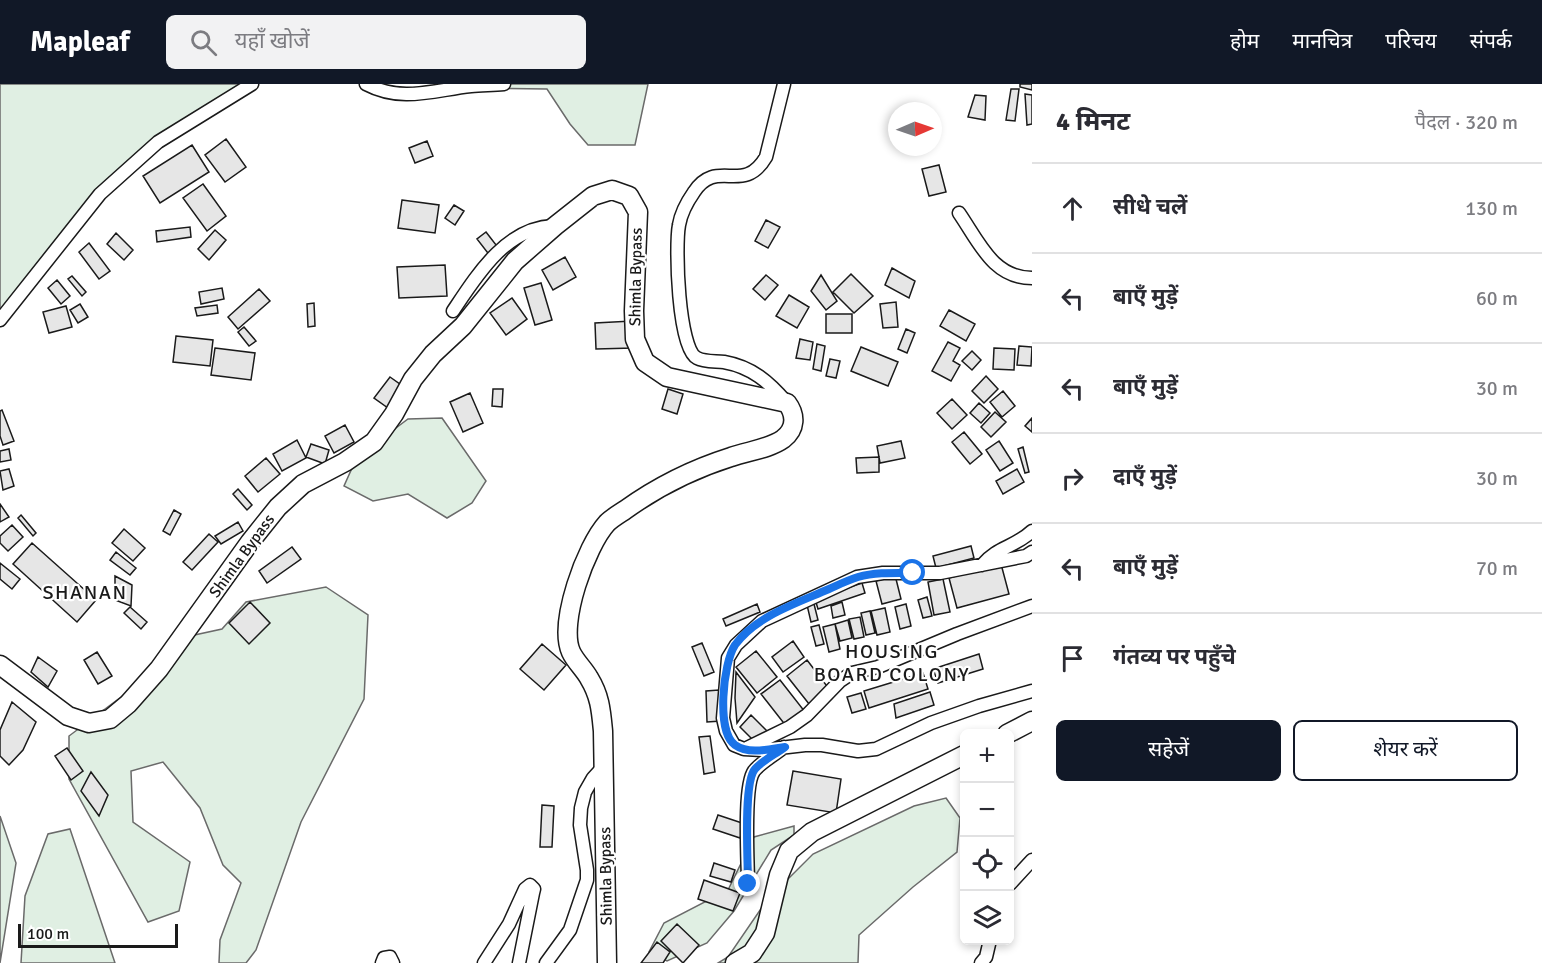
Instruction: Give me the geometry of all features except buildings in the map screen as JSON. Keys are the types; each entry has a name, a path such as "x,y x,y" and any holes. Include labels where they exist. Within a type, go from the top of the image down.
{"highway":[{"name":"Shimla Bypass","path":"0,665 68,716 89,723 110,719 128,704 159,669 250,542 278,507 303,484 345,462 374,442 394,414 413,379 433,354 463,326 515,261 592,196 612,190 629,196 638,212 635,339 645,362 667,377 787,403 794,412 794,425 784,438 766,447 695,469 633,504 607,524 589,552 568,609 567,633 571,652 589,678 599,698 604,766 607,963"},
{"path":"1014,730 1032,721"},
{"path":"735,963 752,953 765,933 779,875 789,851 812,832 960,757"}],"street":[{"path":"0,320 100,194 158,142 252,84"},
{"path":"366,84 384,92 402,95 504,84"},
{"path":"784,84 766,157 760,167 753,173 742,176 708,177 701,183 684,208 679,225 678,243 681,321 690,352 696,358 742,366 772,386 787,403"},
{"path":"959,213 993,262 1006,274 1032,278"},
{"path":"453,311 484,268 508,244 531,230 555,226"},
{"path":"982,565 990,555 1014,545 1032,531"},
{"path":"1032,552 1026,556 940,573 883,573 857,577 762,621 736,645 729,658 723,718 726,731 734,745 744,749 762,750 822,745 858,751 876,749 931,723 1032,691"},
{"path":"744,749 790,727 807,715 840,681 852,673 878,667 1032,606"},
{"path":"748,884 750,777 755,769 785,747"},
{"path":"546,963 570,930 586,880 587,870 580,825 581,808 585,792 593,778 604,766"},
{"path":"1014,880 1032,860"},
{"path":"484,963 509,924 525,889 530,885 534,889 519,963"},
{"path":"981,963 986,957 989,945"},
{"path":"382,963 390,957 393,963"}],"green space":[{"path":"0,84 249,84 216,100 110,177 0,313"},
{"path":"454,84 648,84 635,145 588,145 570,124 547,89 480,88"},
{"path":"442,418 486,481 472,503 447,518 408,494 373,501 344,486 357,457 408,419"},
{"path":"326,587 368,615 364,699 301,822 256,950 246,963 219,963 220,940 241,883 223,865 200,808 163,762 131,771 133,822 190,862 179,911 148,922 69,779 69,736 149,676 190,636 222,629 246,602"},
{"path":"946,798 960,818 957,852 859,935 858,963 718,963 728,957 767,900 813,854 914,806"},
{"path":"0,816 16,863 0,963"},
{"path":"794,826 794,835 771,850 734,911 707,943 667,961 649,952 664,923 728,890 754,837"},
{"path":"70,829 115,963 21,963 25,896 48,834"}],"district":[{"name":"SHANAN","path":"85,592"},
{"name":"HOUSING BOARD COLONY","path":"892,662"}],"route":[{"path":"748,884 750,777 755,769 785,747 762,750 744,749 734,745 726,731 723,718 729,658 736,645 746,634 762,621 783,610 857,577 883,573 913,573"}]}
